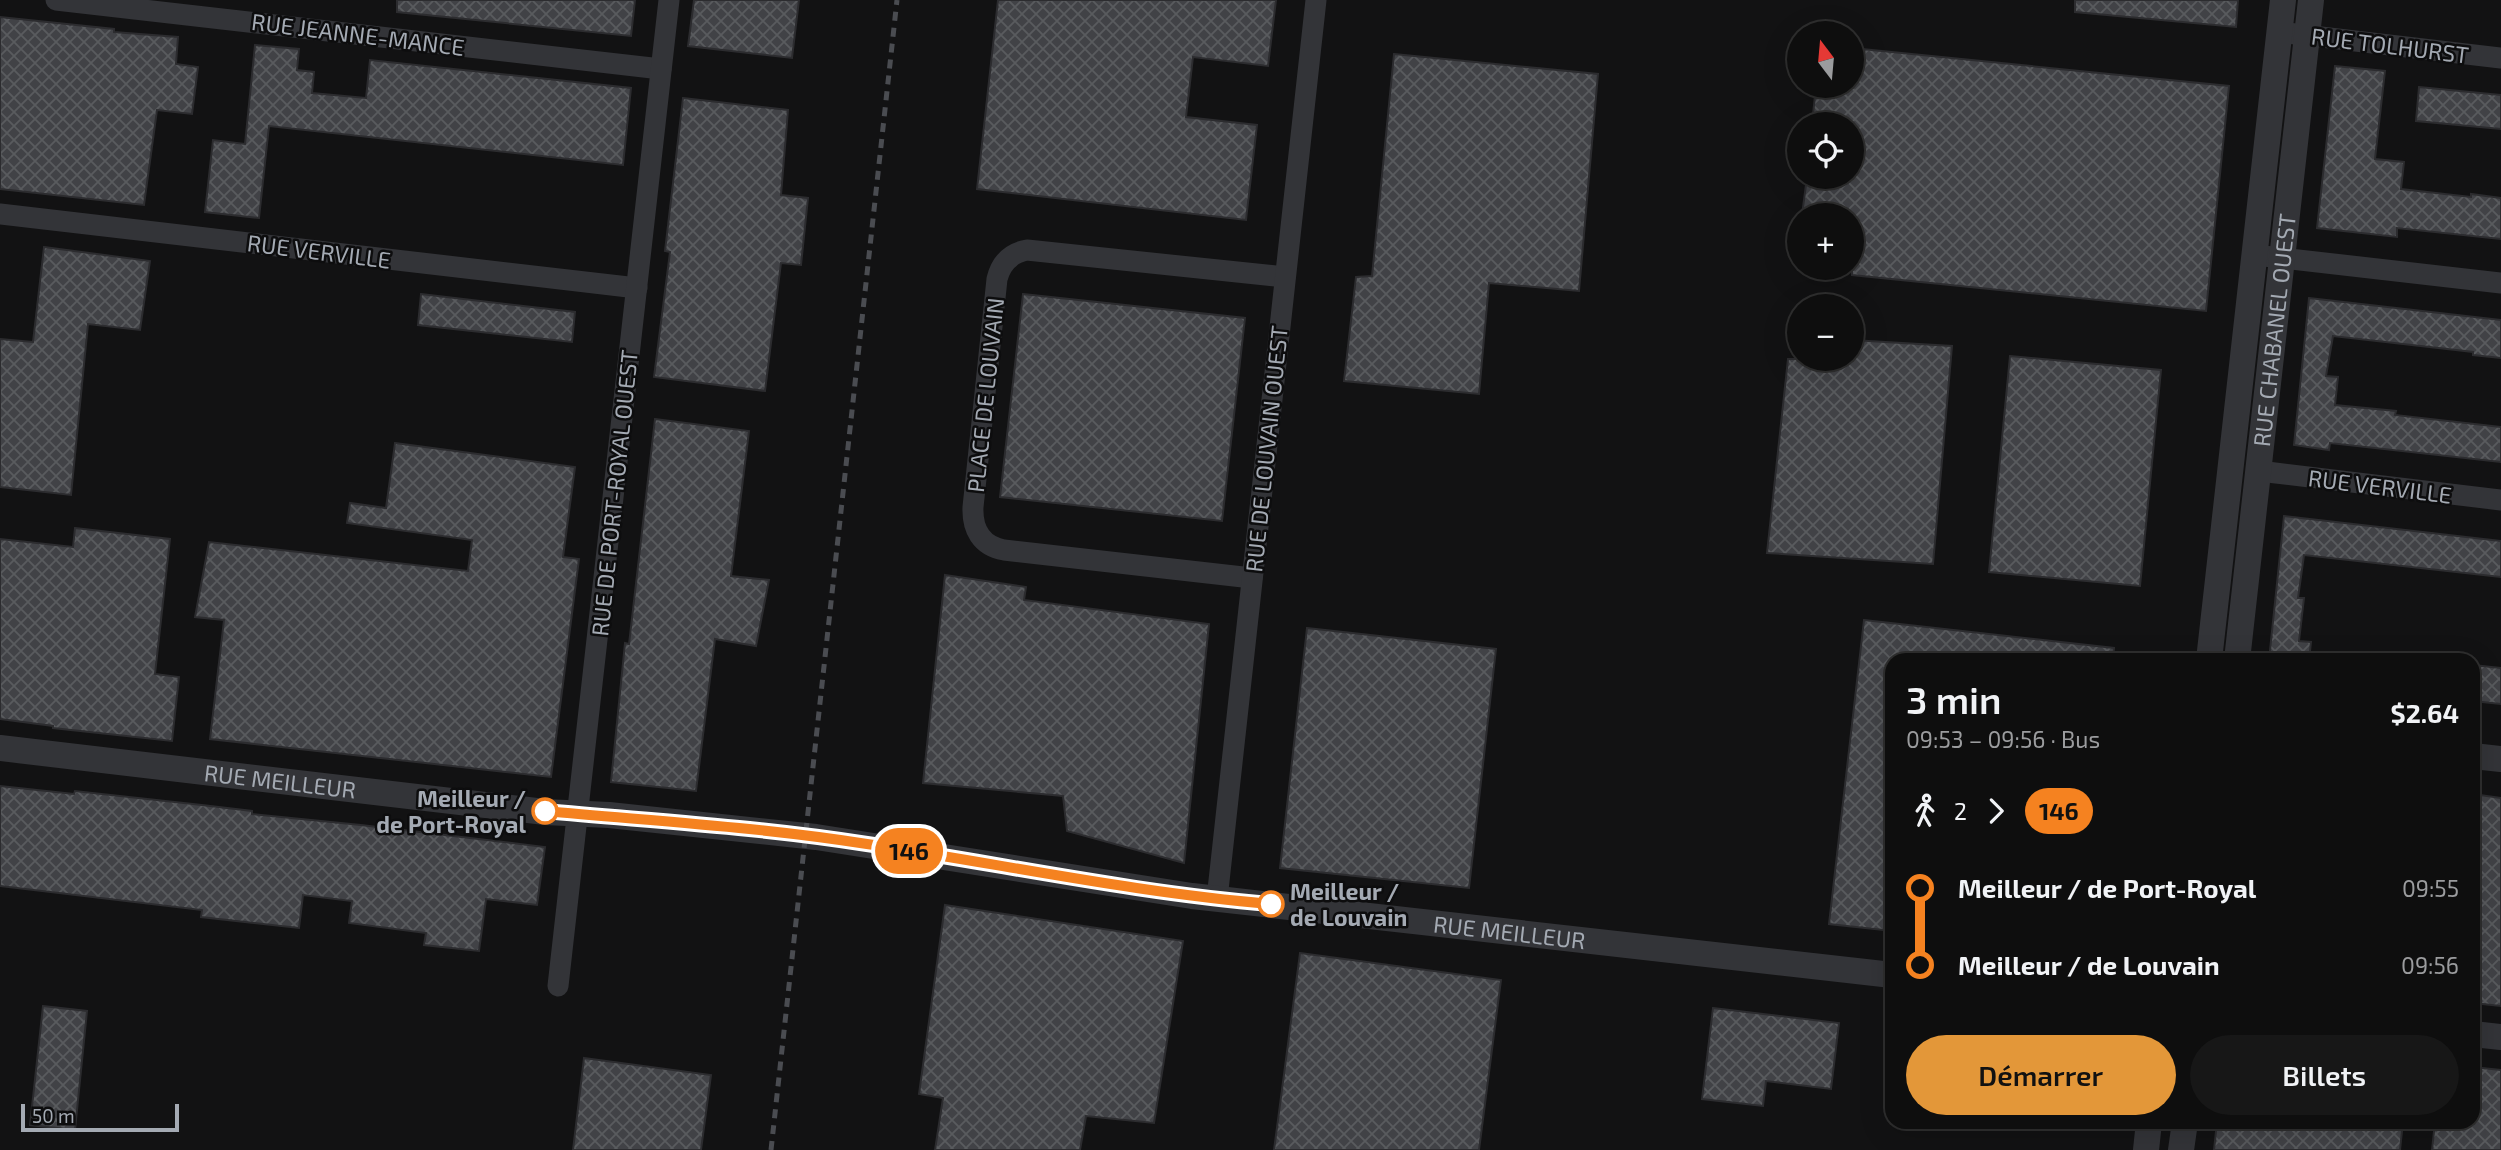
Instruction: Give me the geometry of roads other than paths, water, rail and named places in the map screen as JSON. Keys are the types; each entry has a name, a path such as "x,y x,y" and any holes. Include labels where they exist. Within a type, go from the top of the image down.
{"street":[{"name":"RUE JEANNE-MANCE","path":"56,0 661,69"},
{"name":"RUE DE PORT-ROYAL OUEST","path":"558,986 669,0"},
{"name":"RUE DE LOUVAIN OUEST","path":"1217,899 1316,0"},
{"name":"RUE CHABANEL OUEST","path":"2210,653 2283,0"},
{"name":"RUE CHABANEL OUEST","path":"2238,653 2311,0"},
{"name":"RUE TOLHURST","path":"2279,32 2501,58"},
{"name":"RUE VERVILLE","path":"0,214 637,288"},
{"name":"PLACE DE LOUVAIN","path":"1252,579 1004,550 982,539 973,523 973,507 997,279 1005,261 1015,253 1027,250 1285,277"},
{"path":"2255,255 2501,283"},
{"name":"RUE VERVILLE","path":"2259,471 2501,500"},
{"name":"RUE MEILLEUR","path":"0,748 578,814 863,843 1217,899 1885,974"},
{"path":"2480,756 2501,759"},
{"path":"2480,1035 2501,1037"},
{"path":"2146,1150 2148,1129"},
{"path":"2182,1150 2184,1129"}],"railway":[{"path":"771,1150 897,0"}],"place":[{"name":"Meilleur / de Port-Royal","path":"545,811"},
{"name":"Meilleur / de Louvain","path":"1271,904"}]}
